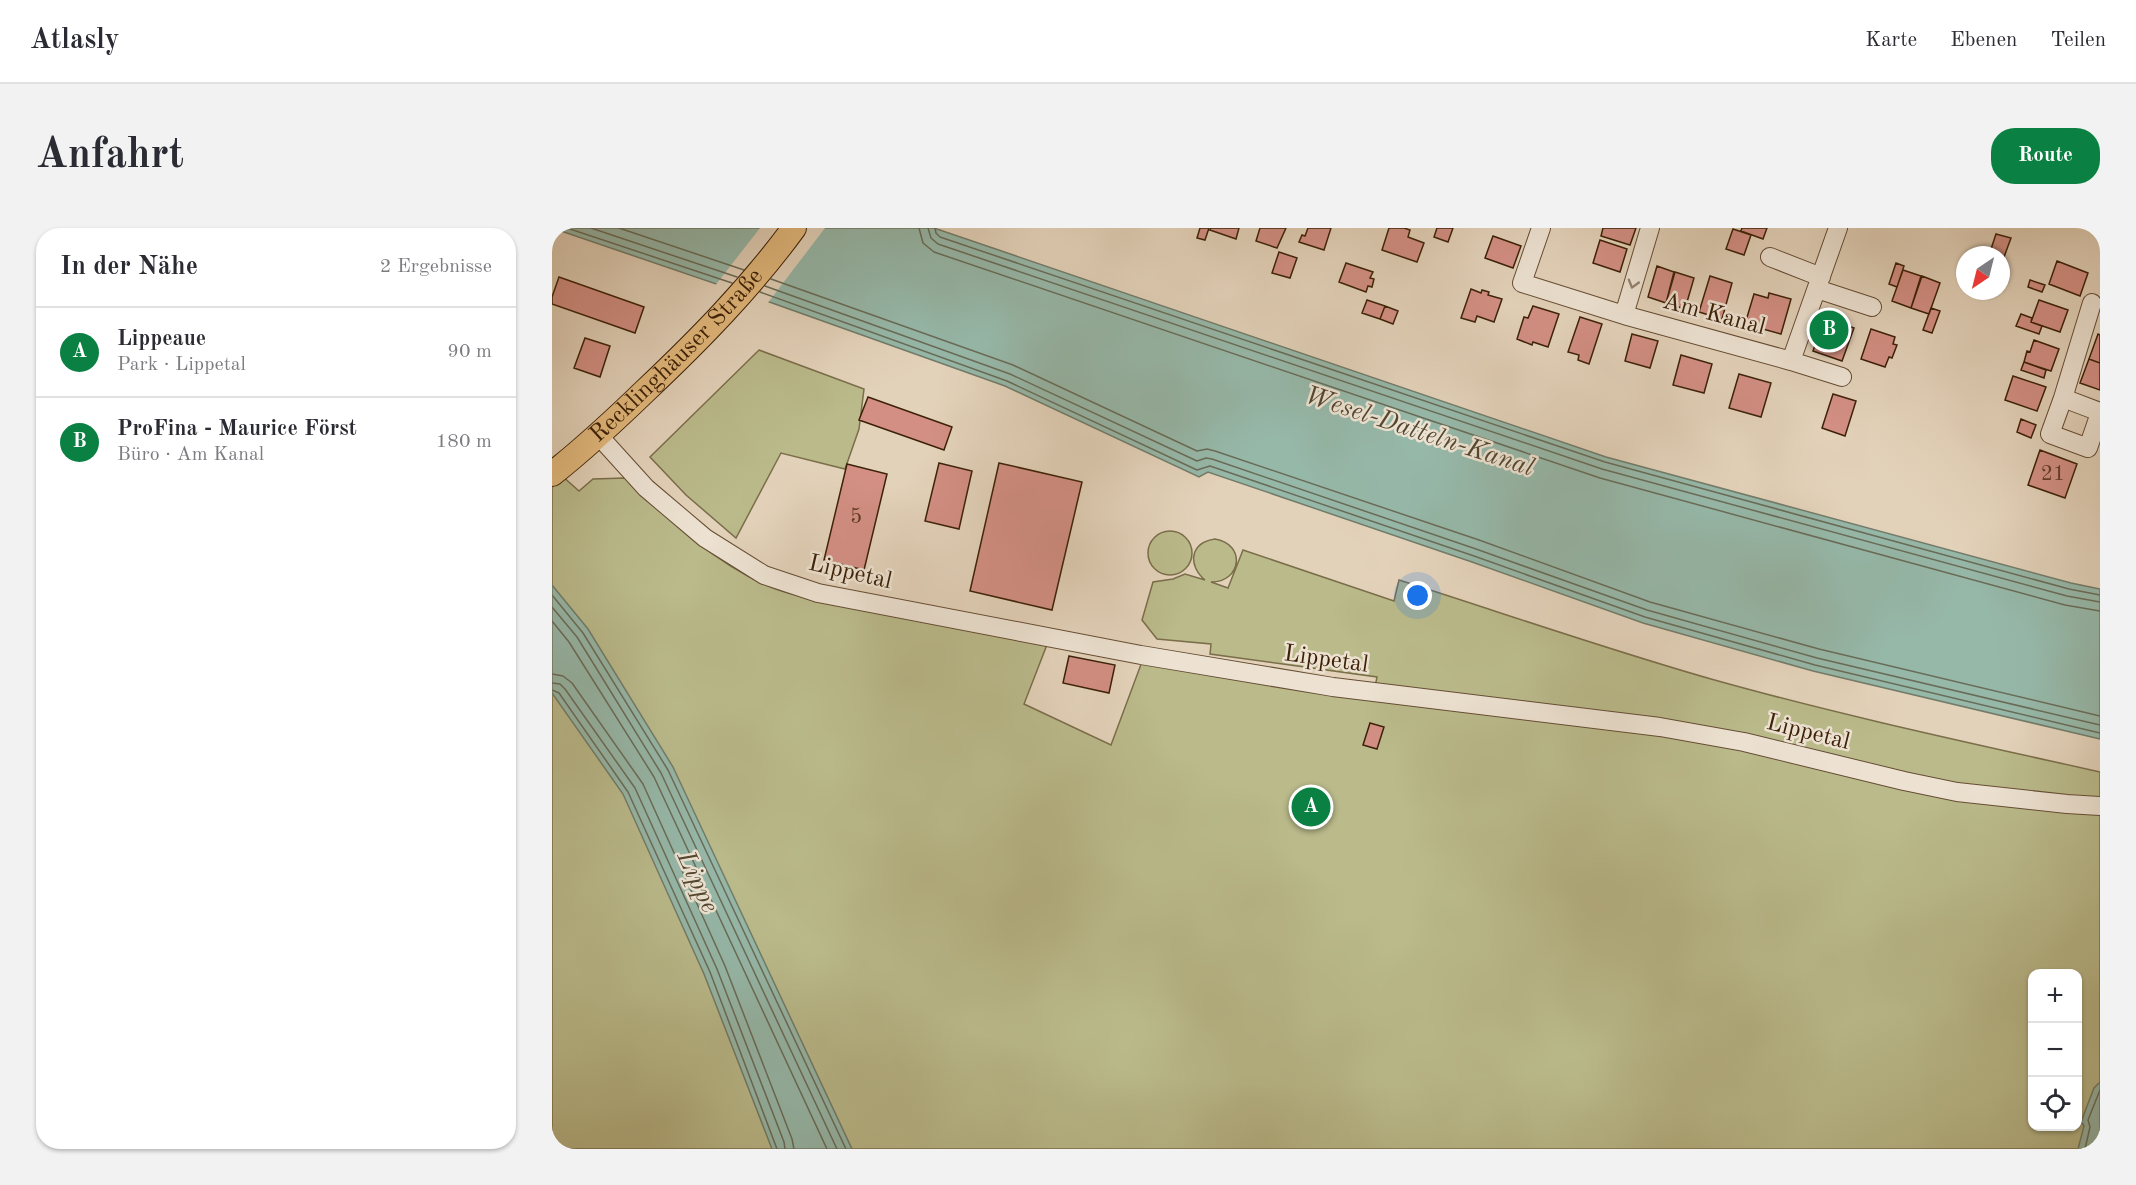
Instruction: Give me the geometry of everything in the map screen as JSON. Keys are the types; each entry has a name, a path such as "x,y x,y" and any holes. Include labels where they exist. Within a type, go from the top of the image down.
{"main road":[{"name":"Recklinghäuser Straße","path":"552,474 598,435 711,328 794,228"}],"street":[{"name":"Am Kanal","path":"1541,228 1522,283 1624,315 1842,377"},
{"name":"Am Kanal","path":"1624,315 1650,228"},
{"name":"Am Kanal","path":"1791,361 1838,228"},
{"path":"1770,257 1872,307"},
{"path":"2063,398 2100,412 2088,448 2050,434 2092,303"},
{"name":"Lippetal","path":"598,435 646,488 705,538 764,575 818,593 1141,655 1333,687 1574,715 1670,729 1744,742 1957,792 2100,806"}],"green space":[{"path":"759,350 864,389 859,429 845,469 781,453 736,538 686,495 650,457"},
{"path":"552,467 579,491 593,479 625,478 691,538 727,564 777,589 814,599 1048,642 1024,704 1111,745 1143,659 1649,731 2100,809 2100,1149 552,1149"},
{"path":"1170,531 1185,538 1192,553 1185,568 1170,575 1155,568 1148,553 1155,538"},
{"path":"1215,539 1225,542 1236,555 1234,570 1229,576 1211,582 1228,588 1243,550 1394,601 1399,580 1711,679 1856,717 2100,772 2100,799 1960,787 1827,753 1742,735 1375,687 1377,677 1210,654 1211,644 1157,639 1142,620 1153,582 1173,579 1185,574 1205,580 1196,568 1194,556 1200,545"}],"water":[{"name":"Wesel-Datteln-Kanal","path":"552,228 934,228 1606,457 2100,589 2100,739 1813,671 1643,623 1208,472 1199,477 1005,386"},
{"name":"Lippe","path":"552,585 588,629 673,767 852,1149 772,1149 704,974 623,794 552,693"},
{"path":"2100,1082 2100,1149 2078,1149 2084,1126 2082,1119 2094,1088"}],"pier":[{"path":"760,228 825,228 767,304 714,287"}],"building":[{"path":"1200,228 1209,228 1205,240 1197,238"},
{"path":"1211,228 1239,228 1236,239 1210,230"},
{"path":"1260,228 1286,228 1277,248 1256,241"},
{"path":"1308,228 1331,228 1324,250 1299,242 1302,235 1305,236"},
{"path":"1389,228 1410,230 1408,237 1424,243 1417,262 1382,250"},
{"path":"1437,228 1453,228 1448,242 1434,237"},
{"path":"1603,228 1636,228 1630,245 1601,236"},
{"path":"1742,228 1767,228 1763,239 1741,231"},
{"path":"1733,229 1751,235 1744,255 1726,249"},
{"path":"1996,234 2011,238 2008,246 1992,246"},
{"path":"1493,236 1521,246 1513,268 1485,258"},
{"path":"1600,240 1627,249 1620,272 1593,263"},
{"path":"1279,252 1297,258 1290,278 1272,273"},
{"path":"2057,261 2088,273 2080,296 2049,284"},
{"path":"1346,263 1373,272 1370,278 1374,279 1372,287 1368,286 1366,292 1339,282"},
{"path":"1896,263 1904,266 1897,287 1889,284"},
{"path":"1657,266 1674,272 1666,303 1648,297"},
{"path":"1903,270 1921,276 1911,308 1892,301"},
{"path":"1675,272 1694,278 1685,309 1666,303"},
{"path":"1710,276 1732,283 1722,319 1699,312"},
{"path":"1922,276 1940,283 1929,314 1911,308"},
{"path":"559,277 644,307 635,333 552,304"},
{"path":"2030,280 2045,285 2042,292 2028,287"},
{"path":"1471,289 1481,293 1482,290 1489,292 1488,295 1502,299 1494,322 1477,316 1475,322 1461,318"},
{"path":"1769,293 1791,299 1781,334 1745,324 1754,294 1768,298"},
{"path":"1367,300 1385,306 1380,319 1362,313"},
{"path":"2039,300 2068,310 2060,332 2031,322"},
{"path":"1385,306 1398,311 1393,324 1380,319"},
{"path":"1533,306 1559,314 1548,347 1533,342 1532,345 1517,339 1524,317 1528,318"},
{"path":"1931,308 1940,311 1932,333 1923,330"},
{"path":"2021,314 2032,318 2031,322 2042,326 2039,334 2016,326"},
{"path":"1580,317 1602,324 1589,364 1578,360 1579,355 1568,352"},
{"path":"1824,318 1854,328 1842,361 1813,351"},
{"path":"1871,329 1895,337 1893,344 1897,345 1892,358 1889,357 1885,367 1861,359"},
{"path":"1632,334 1658,341 1650,368 1625,361"},
{"path":"2098,334 2100,335 2100,363 2089,359"},
{"path":"585,338 610,346 600,377 574,368"},
{"path":"2034,340 2059,349 2051,371 2024,362 2027,351 2030,352"},
{"path":"1681,355 1712,364 1704,393 1673,385"},
{"path":"2089,359 2100,363 2100,390 2080,383"},
{"path":"2024,362 2046,370 2044,378 2021,370"},
{"path":"1739,374 1771,383 1761,417 1729,408"},
{"path":"2013,376 2046,387 2037,411 2005,400"},
{"path":"1833,394 1856,401 1845,436 1822,428"},
{"path":"868,397 952,427 944,450 859,420"},
{"path":"2021,419 2036,425 2031,438 2017,432"},
{"path":"2040,450 2077,464 2065,498 2028,485"},
{"path":"939,463 972,471 959,529 925,521"},
{"path":"999,463 1082,482 1052,610 970,591"},
{"path":"847,464 887,474 864,570 824,560"},
{"path":"1069,656 1115,665 1109,693 1063,683"},
{"path":"1370,723 1384,727 1377,749 1363,745"}],"place":[{"name":"ProFina - Maurice Först","path":"1829,330"},
{"name":"Lippeaue","path":"1311,807"}]}
